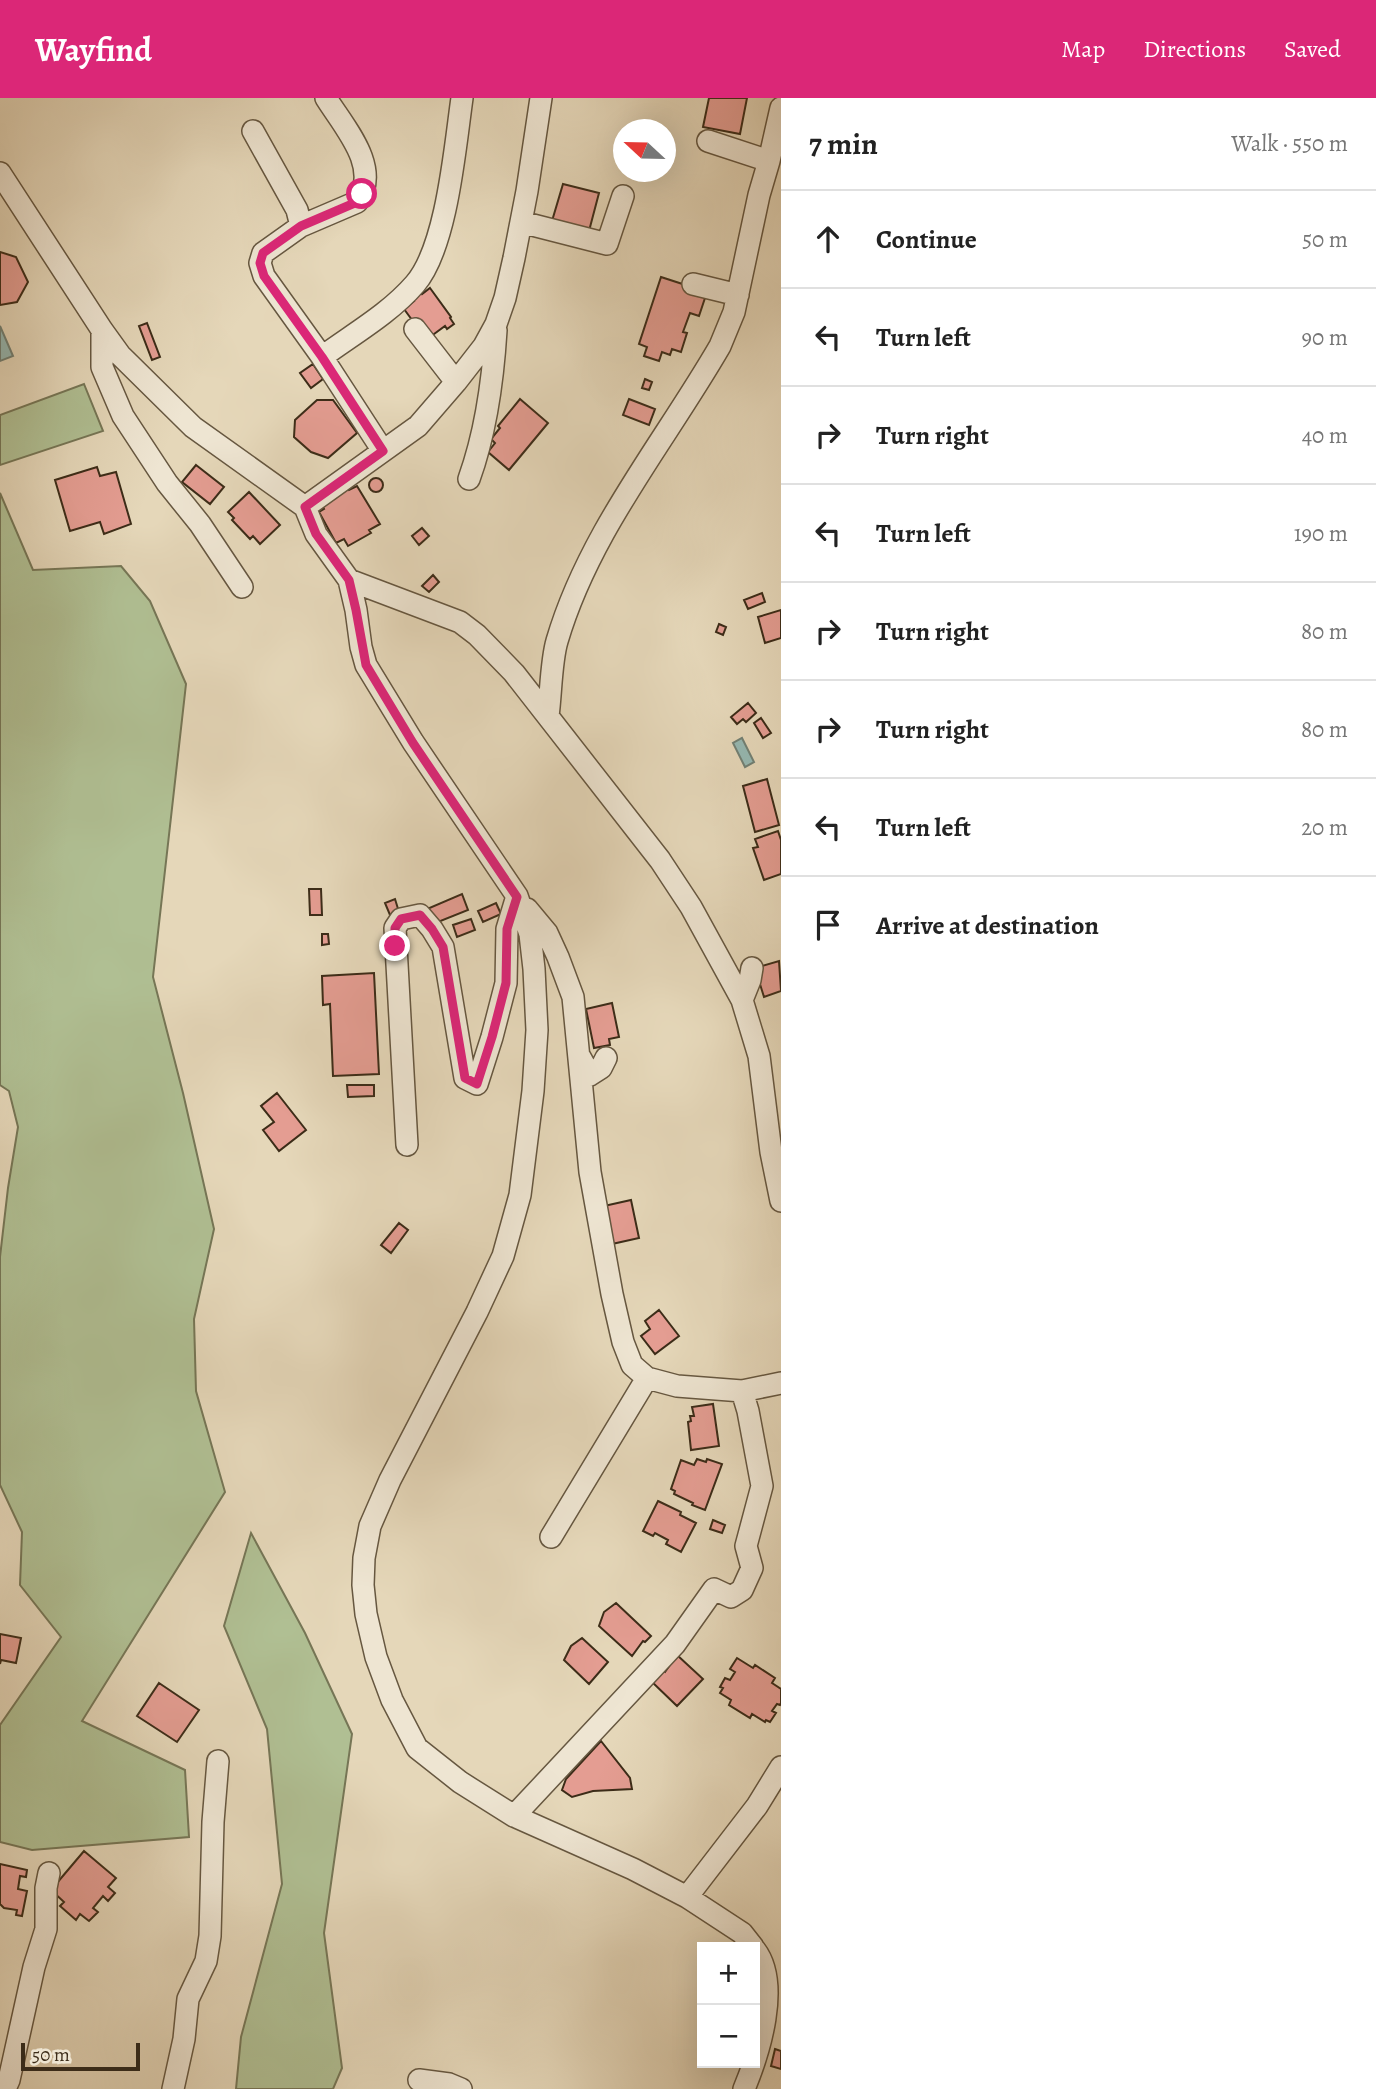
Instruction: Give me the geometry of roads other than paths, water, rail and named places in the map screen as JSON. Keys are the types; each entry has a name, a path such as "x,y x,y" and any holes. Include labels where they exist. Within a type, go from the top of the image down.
{"street":[{"path":"326,98 358,148 367,177 362,194 357,202 301,226 263,253 260,263 264,276 322,357 383,451"},
{"path":"322,357 395,304 417,282 430,262 449,186 462,98"},
{"path":"305,507 418,426 484,346 496,324 505,298 521,222 541,98"},
{"path":"548,716 556,644 580,577 600,538 720,346 734,312 781,107"},
{"path":"253,131 297,211 301,226"},
{"path":"708,141 769,161"},
{"path":"0,173 120,355 193,427 305,507 316,534 349,580 366,665 413,743 517,897 547,933 573,997 590,1172 622,1342 632,1365 647,1378 677,1386 742,1391 781,1383"},
{"path":"521,222 607,244 623,196"},
{"path":"693,284 738,295"},
{"path":"469,479 479,450 494,359 496,324"},
{"path":"415,329 456,382"},
{"path":"102,330 102,366 123,416 167,483 201,524 242,587"},
{"path":"349,580 460,622 477,635 514,673 660,860 691,907 742,1000 759,1056 771,1152 781,1201"},
{"path":"407,1145 395,928 401,919 420,915 443,947 465,1078 477,1084 506,983 507,929 517,897"},
{"path":"517,897 530,934 537,1030 533,1091 520,1195 503,1256 390,1480 370,1526 364,1558 366,1614 376,1657 392,1700 417,1748 460,1782 514,1816 687,1897 742,1933 749,1942"},
{"path":"742,1000 752,968"},
{"path":"579,1055 590,1075 601,1068 606,1058"},
{"path":"551,1537 647,1378"},
{"path":"514,1816 675,1644 714,1589 731,1597 742,1590 752,1568 746,1546 762,1486 742,1391"},
{"path":"173,2089 184,2039 188,1999 206,1961 210,1936 213,1822 218,1761"},
{"path":"687,1897 757,1806 781,1767"},
{"path":"757,1806 781,1803"},
{"path":"5,2089 34,1967 46,1929 46,1888 50,1873"},
{"path":"744,2089 773,2017 774,1991 760,1957"},
{"path":"419,2080 450,2084 461,2089"}],"water":[{"path":"0,326 13,356 0,361"},
{"path":"742,738 754,762 745,767 733,743"}]}
